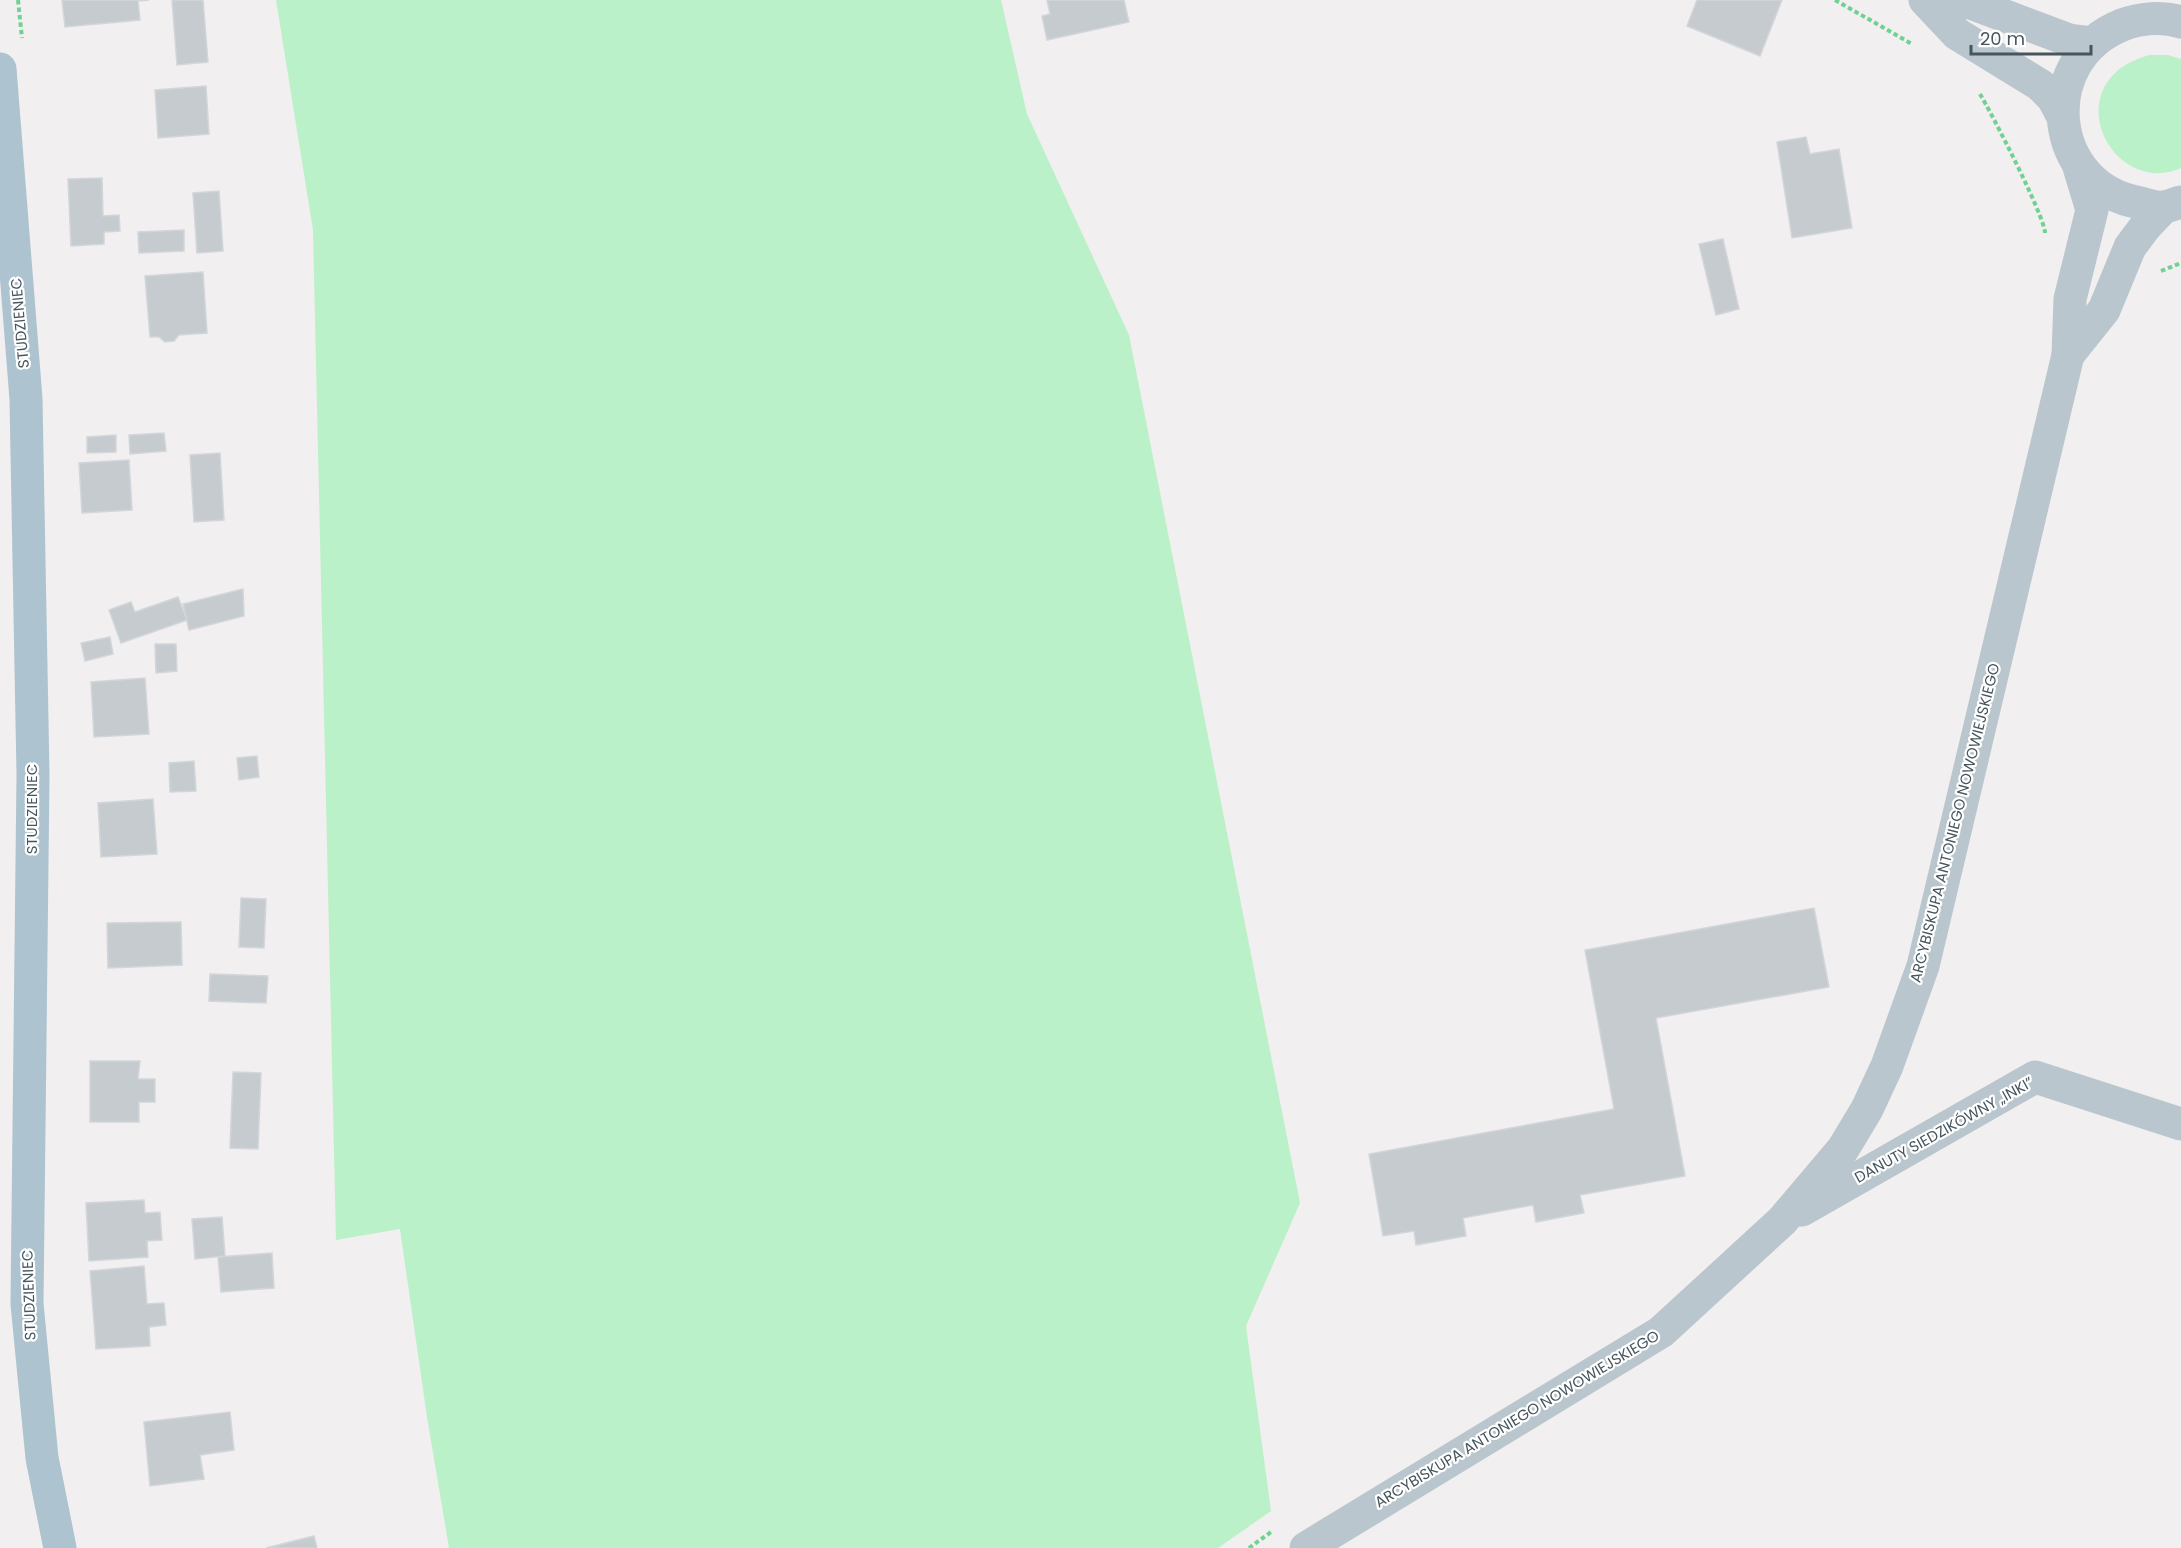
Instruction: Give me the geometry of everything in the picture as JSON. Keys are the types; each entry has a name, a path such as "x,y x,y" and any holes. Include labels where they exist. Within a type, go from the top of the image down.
{"main road":[{"name":"STUDZIENIEC","path":"0,69 27,411 33,775 27,1304 42,1458 60,1548"}],"street":[{"path":"1925,0 1957,34 2040,85 2053,98 2062,115"},
{"path":"1942,0 1971,3 2069,40 2093,43"},
{"path":"2168,13 2122,25 2112,29 2093,43 2076,63 2065,88 2062,115 2064,133 2070,151 2079,167 2099,187 2124,201 2172,205"},
{"name":"ARCYBISKUPA ANTONIEGO NOWOWIEJSKIEGO","path":"1306,1548 1661,1332 1782,1221 1843,1149 1867,1109 1887,1066 1923,966 2068,355 2070,299 2092,210 2079,167"},
{"name":"ARCYBISKUPA ANTONIEGO NOWOWIEJSKIEGO","path":"2068,355 2104,310 2130,248 2145,227 2172,205"},
{"name":"DANUTY SIEDZIKÓWNY „INKI”","path":"1782,1221 2034,1077 2181,1124"}],"path":[{"path":"1835,0 1916,46"},
{"path":"1977,90 2034,202 2045,228 2045,238"},
{"path":"1249,1548 1274,1531"}],"green space":[{"path":"276,0 1001,0 1027,114 1129,335 1300,1203 1246,1326 1271,1511 1218,1548 449,1548 427,1417 400,1229 336,1240 313,230"},
{"path":"2149,55 2168,55 2181,59 2181,168 2160,173 2140,170 2123,160 2110,146 2101,128 2099,109 2103,90 2116,72"}],"building":[{"path":"62,0 149,0 138,1 140,20 65,27"},
{"path":"172,0 203,0 208,62 177,65"},
{"path":"1047,0 1124,0 1129,22 1047,40 1042,16 1050,14"},
{"path":"1697,0 1782,0 1760,56 1687,26"},
{"path":"206,86 209,134 158,138 155,90"},
{"path":"1806,137 1810,154 1839,149 1852,228 1792,238 1777,142"},
{"path":"102,178 103,216 119,215 120,231 104,232 104,244 71,246 68,179"},
{"path":"219,191 223,251 197,253 193,193"},
{"path":"184,230 184,251 139,253 138,232"},
{"path":"1723,239 1739,309 1716,315 1699,244"},
{"path":"203,272 207,333 179,335 174,341 165,342 159,337 150,337 145,276"},
{"path":"164,433 166,451 130,454 129,435"},
{"path":"116,435 116,452 87,453 87,437"},
{"path":"220,453 224,520 194,522 190,455"},
{"path":"129,460 132,510 82,513 79,463"},
{"path":"243,589 244,616 189,630 183,604"},
{"path":"178,597 187,620 121,643 109,610 131,602 135,612"},
{"path":"110,637 113,654 85,661 81,643"},
{"path":"155,644 176,644 177,671 156,673"},
{"path":"145,678 149,734 94,737 91,682"},
{"path":"257,756 259,777 239,780 237,758"},
{"path":"194,761 196,791 170,792 169,763"},
{"path":"153,799 157,854 101,857 98,803"},
{"path":"241,898 266,899 264,948 239,947"},
{"path":"1814,908 1829,987 1656,1018 1685,1176 1580,1195 1584,1213 1536,1222 1533,1205 1463,1218 1466,1236 1416,1245 1414,1231 1383,1236 1369,1154 1614,1109 1585,950"},
{"path":"181,922 182,965 108,968 107,923"},
{"path":"210,974 268,976 266,1003 209,1001"},
{"path":"90,1061 140,1061 138,1079 155,1079 155,1102 139,1102 139,1122 90,1122"},
{"path":"233,1072 261,1073 258,1149 230,1148"},
{"path":"144,1200 145,1213 160,1212 162,1240 147,1241 148,1257 89,1261 86,1203"},
{"path":"222,1217 225,1256 195,1259 192,1219"},
{"path":"272,1253 274,1288 221,1292 218,1257"},
{"path":"144,1266 147,1304 164,1303 166,1325 149,1327 150,1346 96,1349 90,1271"},
{"path":"230,1412 234,1450 200,1455 204,1479 150,1486 144,1422"},
{"path":"314,1536 317,1548 266,1548"}]}
